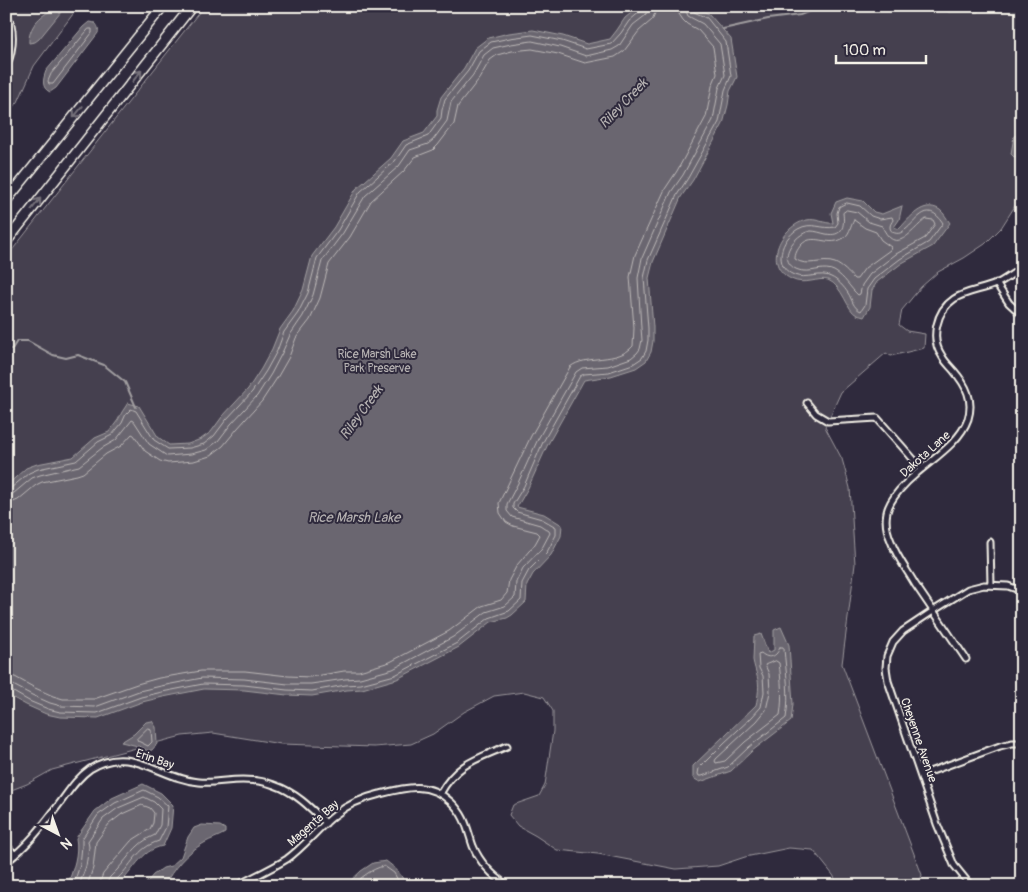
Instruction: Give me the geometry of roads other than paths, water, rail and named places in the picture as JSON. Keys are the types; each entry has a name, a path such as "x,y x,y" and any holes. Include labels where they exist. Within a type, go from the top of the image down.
{"highway":[{"path":"6,201 163,6"},
{"path":"6,242 192,6"}],"street":[{"path":"6,13 11,26 12,39 9,61 6,66"},
{"name":"Dakota Lane","path":"966,659 932,611 903,565 891,542 887,526 888,510 898,492 959,437 968,420 970,400 967,390 937,347 937,322 942,311 953,300 969,292 996,283 1022,268"},
{"path":"996,283 1009,303 1022,315"},
{"path":"807,403 816,414 828,421 877,418 922,469"},
{"path":"990,542 991,585"},
{"name":"Cheyenne Avenue","path":"972,886 954,865 937,824 888,681 886,668 888,656 893,642 903,631 968,589 991,585 1008,586 1022,591"},
{"path":"921,775 1000,746 1022,743"},
{"path":"440,794 450,779 466,764 507,746"},
{"name":"Erin Bay","path":"6,862 42,827 82,776 102,763 113,761 136,761 174,776 199,782 248,780 268,783 300,798 326,823"},
{"name":"Magenta Bay","path":"236,886 288,858 346,807 357,801 408,787 431,790 451,802 463,817 474,847 485,865 499,880 508,886"},
{"path":"6,845 15,855"}],"water":[{"name":"Rice Marsh Lake","path":"641,6 692,6 709,14 731,39 737,77 730,91 723,124 693,180 681,197 653,262 649,278 653,327 651,352 646,361 636,368 611,376 584,380 548,444 517,507 544,514 562,525 561,536 551,555 533,574 527,585 526,602 512,615 491,622 459,647 397,679 362,689 312,696 244,690 204,689 142,702 98,718 60,717 46,714 6,694 6,486 26,468 73,457 95,438 109,432 128,403 139,406 158,437 169,445 188,444 201,439 211,432 248,389 261,369 280,329 293,311 303,290 312,256 334,227 356,189 391,158 403,141 424,133 437,116 441,97 464,68 475,48 488,38 533,30 563,36 587,44 610,39 625,18"},
{"path":"944,6 984,6 979,12 948,12"},
{"path":"54,10 61,12 39,39 29,43 29,37 36,22"},
{"path":"89,22 96,24 98,33 56,88 50,92 44,86 46,71"},
{"path":"1022,132 1022,156 1014,157 1011,154 1014,136"},
{"path":"847,198 863,201 874,212 882,214 902,206 899,220 894,227 899,229 917,212 928,207 940,210 950,223 933,246 902,263 877,282 872,290 870,307 864,317 853,313 833,283 824,279 806,282 796,281 782,272 777,264 778,246 790,229 798,223 807,220 833,223 831,213 836,202"},
{"path":"781,627 789,645 793,704 791,721 752,751 731,771 700,782 693,778 693,766 756,705 759,687 753,660 754,636 761,634 768,653 774,650 774,630"},
{"path":"152,721 156,727 157,744 152,750 147,751 138,746 121,742 134,734 146,722"},
{"path":"143,784 161,793 173,805 171,828 163,846 148,852 117,886 67,886 76,856 76,838 95,811 112,798"},
{"path":"202,825 220,826 225,829 225,833 204,843 191,852 176,868 164,886 144,886 153,875 163,868 171,866 181,857 188,837 194,828"},
{"path":"386,861 400,875 405,886 345,886 373,863"}],"waterway":[{"name":"Riley Creek","path":"723,29 768,19 800,15 823,6"},
{"name":"Riley Creek","path":"6,349 12,349 17,341 28,341 53,355 66,358 78,355 104,365 125,382 136,407"}],"park label":[{"name":"Rice Marsh Lake Park Preserve","path":"377,361"}]}
